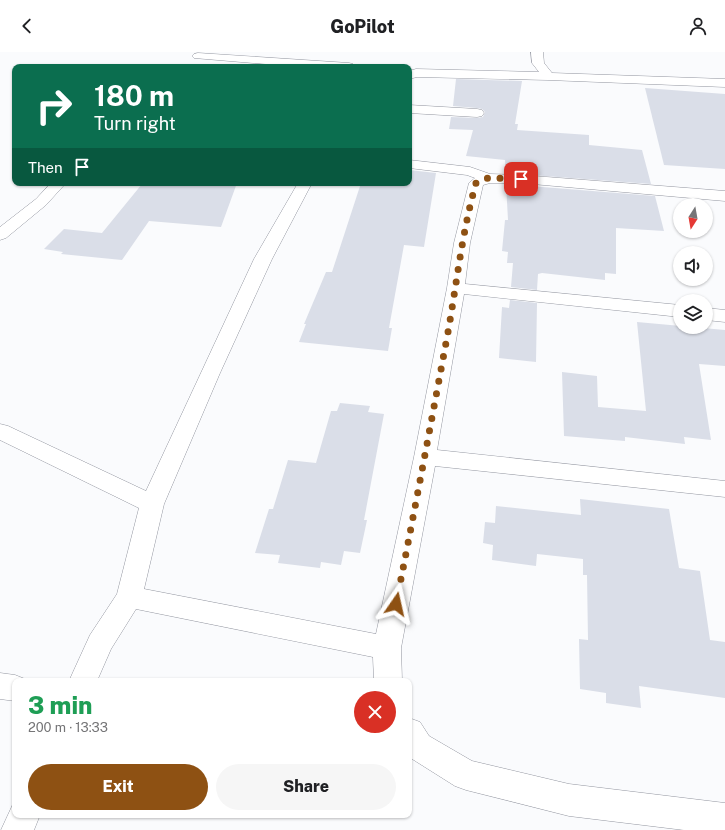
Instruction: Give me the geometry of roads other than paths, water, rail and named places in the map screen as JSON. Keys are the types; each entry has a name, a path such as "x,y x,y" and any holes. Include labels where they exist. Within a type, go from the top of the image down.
{"street":[{"path":"537,52 538,63 548,76"},
{"path":"196,57 303,64"},
{"path":"412,74 548,76 725,83"},
{"path":"412,109 476,113"},
{"path":"412,164 470,171 488,178 521,179 725,196"},
{"path":"388,678 387,648 425,457 456,288 462,242 476,183 488,178"},
{"path":"0,235 41,202 56,186"},
{"path":"84,678 100,644 129,597 152,504 263,259 304,186"},
{"path":"456,288 673,310"},
{"path":"713,315 725,316"},
{"path":"0,431 152,504"},
{"path":"425,457 725,488"},
{"path":"129,597 387,648"},
{"path":"0,686 12,688"},
{"path":"412,743 466,775 569,800 725,820"},
{"path":"17,830 23,818"}]}
